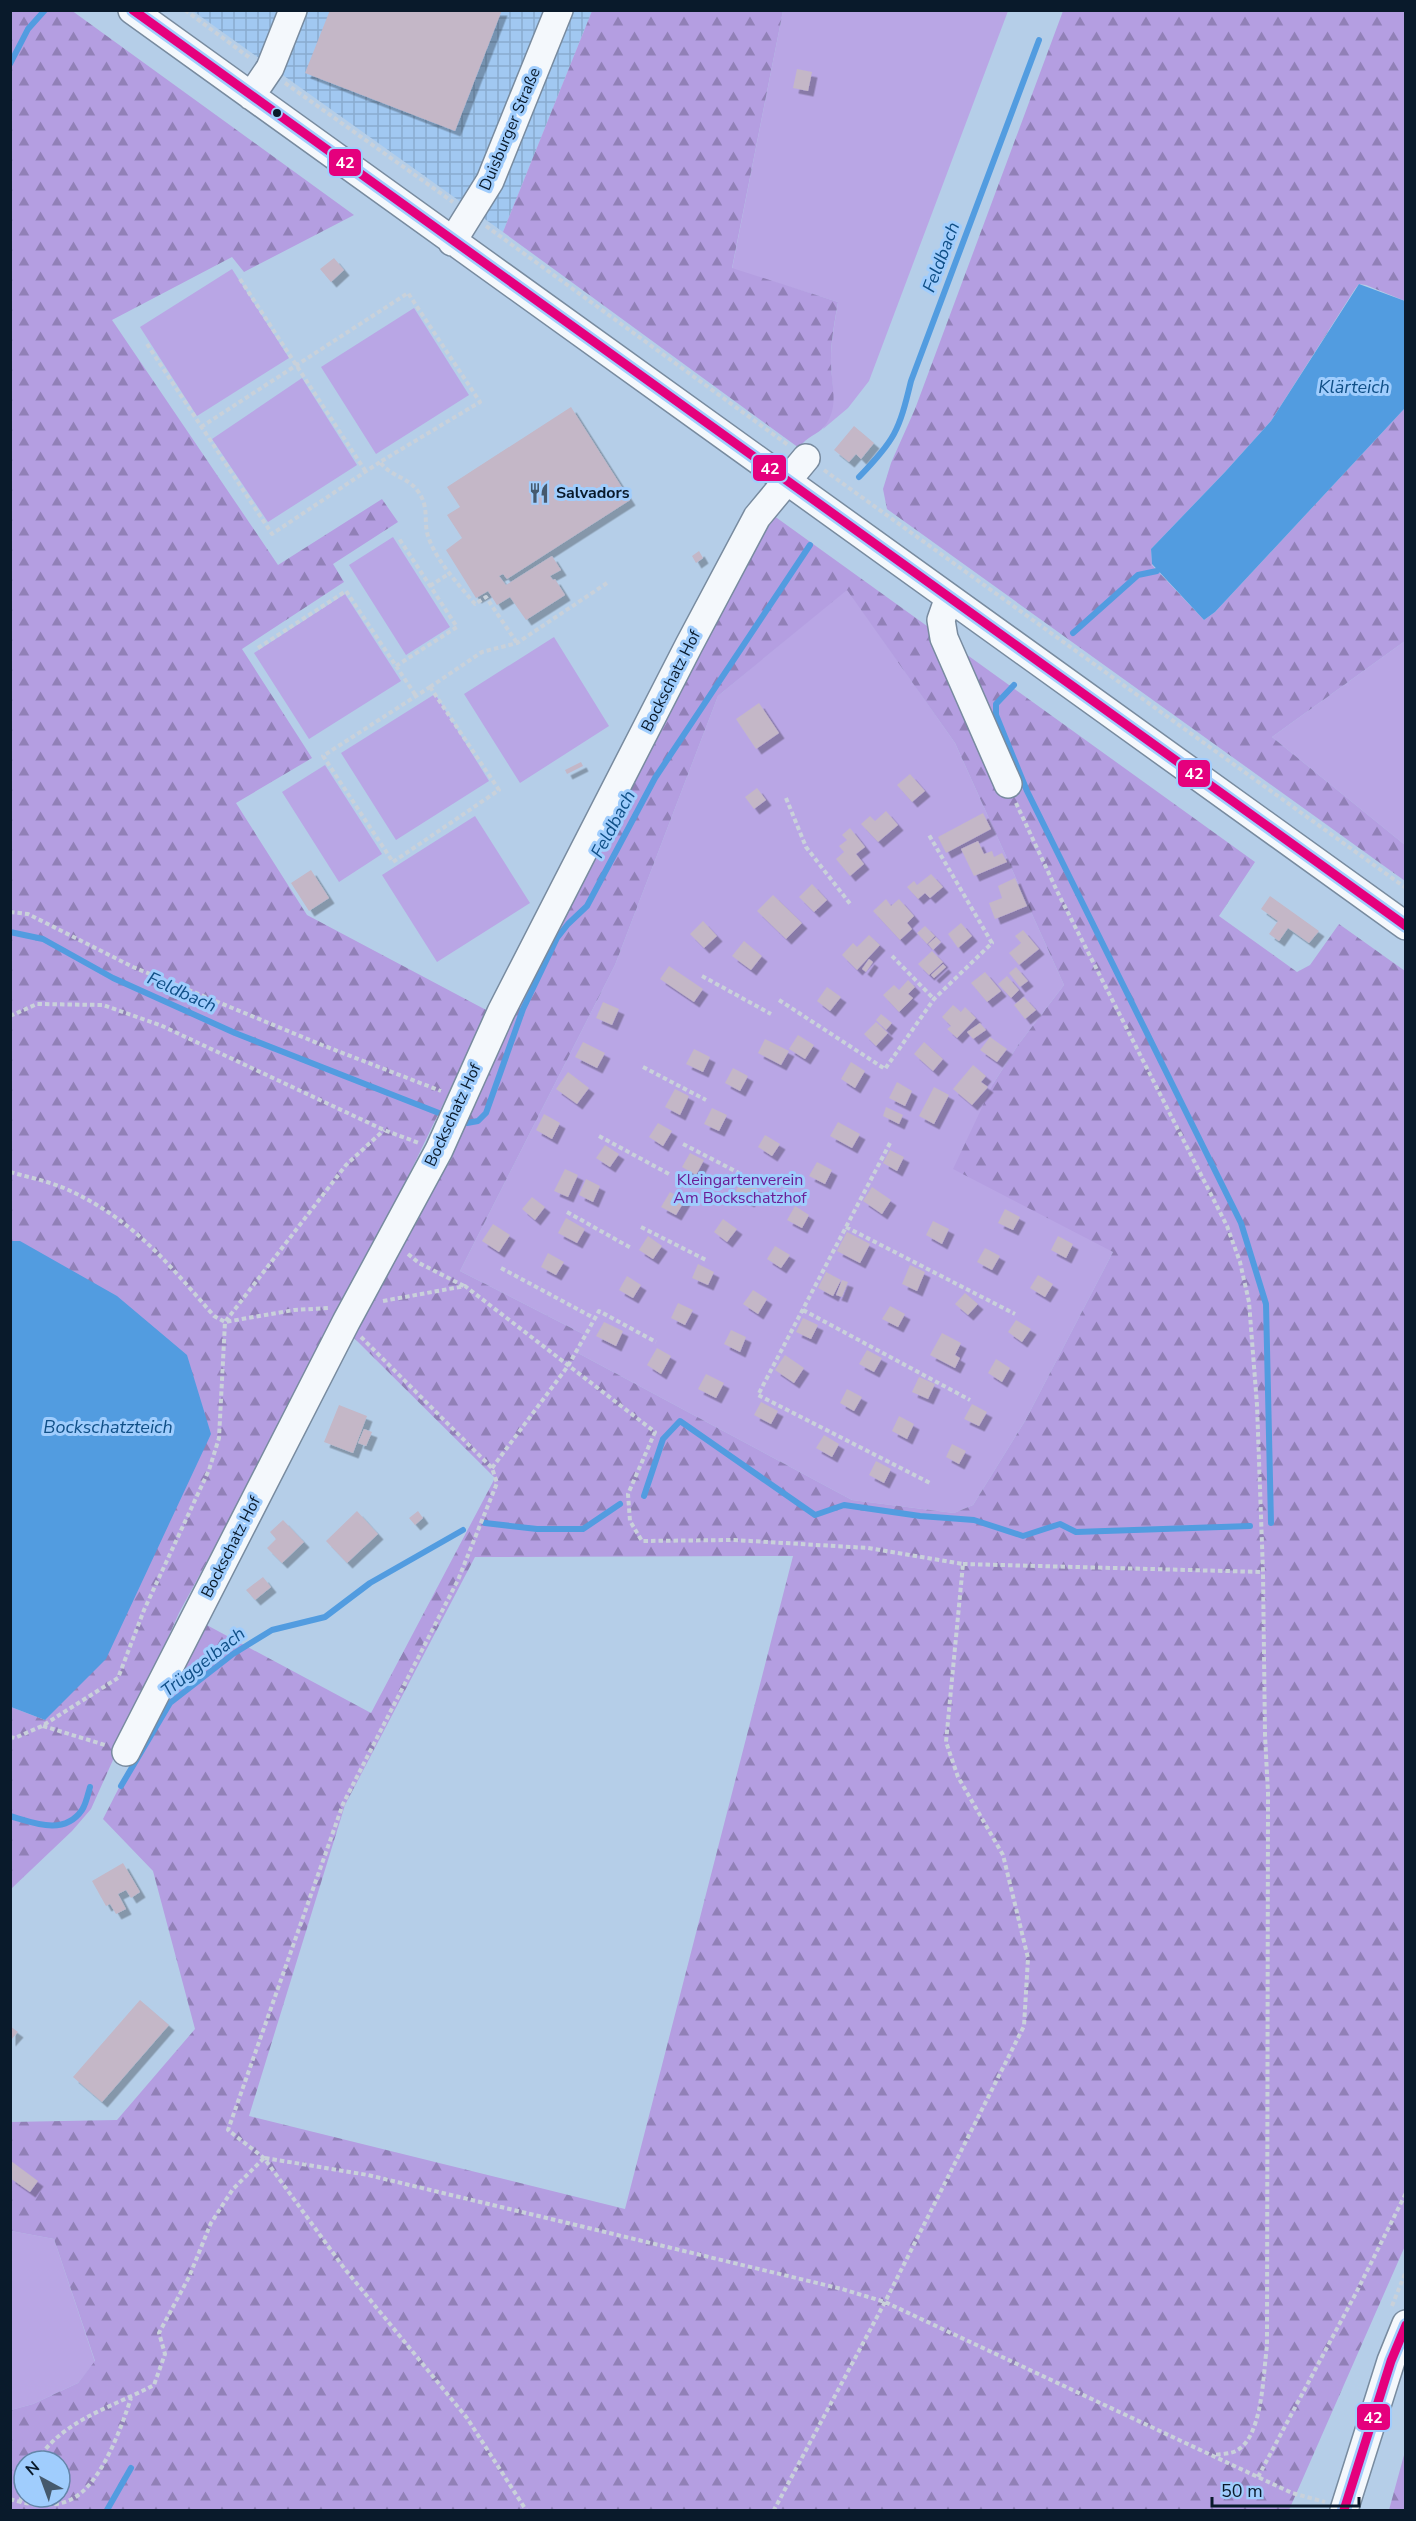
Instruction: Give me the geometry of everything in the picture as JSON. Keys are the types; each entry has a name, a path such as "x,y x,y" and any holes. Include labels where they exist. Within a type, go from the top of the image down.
{"street":[{"path":"132,10 948,600 1406,927"},
{"path":"251,96 268,71 293,10"},
{"name":"Duisburger Straße","path":"452,242 471,215 490,181 559,10"},
{"name":"Bockschatz Hof","path":"126,1752 390,1237 439,1150 501,1012 689,645 757,517 806,458"},
{"path":"948,600 941,620 944,638 1008,784"},
{"path":"1336,2507 1406,2324"}],"path":[{"path":"185,10 1406,888"},
{"path":"240,279 366,472"},
{"path":"147,344 201,427 272,534 380,462 480,402 408,293 201,427"},
{"path":"380,462 386,471 417,489 425,503 427,517 425,528 430,543 475,604 486,597 517,643"},
{"path":"396,666 457,627 398,537"},
{"path":"430,586 450,573"},
{"path":"430,687 499,790 393,862 323,756 482,652 517,643 607,583"},
{"path":"258,648 346,591 416,696"},
{"path":"1008,784 1058,893 1227,1226 1240,1262 1249,1302 1257,1405 1268,1793 1267,2346 1256,2426 1249,2439 1236,2451 1213,2455"},
{"path":"786,798 806,848 850,905"},
{"path":"779,1000 885,1069 934,999 992,943 929,835"},
{"path":"10,912 28,914 133,967 322,1045 462,1099"},
{"path":"892,956 934,999"},
{"path":"702,976 771,1014"},
{"path":"10,1016 37,1004 103,1005 160,1025 384,1130 439,1150"},
{"path":"643,1067 706,1100"},
{"path":"10,1737 15,1738 42,1726 118,1678 144,1610 209,1470 219,1438 225,1322 346,1165 384,1130"},
{"path":"599,1136 669,1174"},
{"path":"890,1143 758,1395 930,1483"},
{"path":"684,1144 739,1173"},
{"path":"10,1172 63,1187 116,1215 157,1250 214,1316 225,1322 294,1310 350,1314 465,1286"},
{"path":"567,1212 631,1248"},
{"path":"641,1227 706,1260"},
{"path":"846,1227 1015,1314"},
{"path":"390,1237 419,1263 465,1286 655,1432 628,1494 630,1521 642,1540 735,1540 868,1548 963,1564 1263,1572"},
{"path":"501,1268 594,1318"},
{"path":"802,1310 970,1400"},
{"path":"492,1468 568,1366 599,1311 656,1342"},
{"path":"350,1314 492,1468 497,1483 458,1580 343,1804 228,2130 264,2158 344,2268 467,2418 526,2511"},
{"path":"774,2511 885,2302 1024,2026 1028,1958 1003,1855 958,1777 946,1742 963,1564"},
{"path":"42,1726 126,1752"},
{"path":"264,2158 368,2175 842,2289 885,2302 1292,2493 1336,2507"},
{"path":"46,2449 55,2438 75,2423 154,2385 165,2354 159,2333 189,2277 211,2223 233,2189 264,2158"},
{"path":"1258,2477 1356,2293 1406,2193"},
{"path":"72,2498 84,2489 119,2436 131,2397"}],"shaded area":[{"path":"193,11 592,11 503,232"}],"green space":[{"path":"71,10 354,215 244,272 232,257 112,320 278,565 382,499 398,522 333,564 344,582 242,649 312,758 236,803 307,915 488,1011 349,1299 179,1613 91,1809 72,1831 11,1889 11,1707 45,1720 20,1241 11,1241 11,11"},
{"path":"592,11 783,11 732,268 838,302 831,351 834,394 832,411 824,427 799,448 503,232"},
{"path":"783,11 1008,11 869,381 848,408 823,429 833,402 831,352 838,302 732,269"},
{"path":"1063,11 1405,11 1405,301 1359,284 1271,421 1151,549 1152,565 1204,620 1215,612 1405,408 1405,641 1272,737 1405,845 1405,881 887,509 883,489 891,463 915,409"},
{"path":"232,269 289,358 197,416 140,327"},
{"path":"414,308 469,395 376,454 321,367"},
{"path":"302,378 357,465 268,522 212,439"},
{"path":"770,513 1255,862 1219,916 1297,972 1310,965 1339,924 1405,971 1405,2246 1289,2510 11,2510 11,2410 33,2404 78,2383 95,2361 54,2239 11,2231 10,2122 117,2120 195,2029 153,1871 103,1819 203,1623 371,1713 495,1478 353,1337 450,1158 511,1016","holes":["847,590 955,743 1064,985 1018,1045 993,1084 953,1169 1113,1252 1025,1421 973,1505 954,1513 852,1500 576,1352 585,1335 460,1271 615,965 718,696","793,1556 625,2209 249,2116 345,1805 475,1557"]},
{"path":"393,537 450,627 406,655 349,565"},
{"name":"Kleingartenverein Am Bockschatzhof","path":"847,589 955,743 1064,985 1018,1045 993,1084 1113,1252 1025,1421 973,1505 954,1513 852,1500 576,1352 585,1335 460,1271 615,965 718,696"},
{"path":"345,594 401,681 309,739 254,653"},
{"path":"554,637 609,726 520,783 464,694"},
{"path":"1405,641 1405,845 1272,737"},
{"path":"435,694 489,781 396,840 341,753"},
{"path":"325,765 382,854 339,882 282,792"},
{"path":"475,816 530,903 437,962 382,875"},
{"path":"11,2231 54,2239 95,2362 78,2383 33,2404 11,2410"},
{"path":"1405,2450 1405,2510 1389,2510 1404,2455"}],"water":[{"name":"Klärteich","path":"1359,284 1405,301 1405,408 1215,612 1204,620 1152,564 1151,549 1271,421"},
{"name":"Bockschatzteich","path":"11,1241 20,1241 117,1296 187,1355 211,1434 106,1659 45,1720 11,1707"}],"building":[{"path":"330,10 502,10 455,131 305,73"},
{"path":"797,69 812,72 808,91 793,88"},
{"path":"334,258 344,270 331,282 320,269"},
{"name":"Salvadors","path":"571,407 630,500 507,579 503,574 499,576 506,585 552,556 561,570 550,576 553,580 555,579 565,595 526,620 510,597 497,605 488,591 476,598 446,550 462,538 447,515 460,507 447,487"},
{"path":"854,426 874,443 861,459 856,454 849,462 834,450"},
{"path":"699,551 703,558 696,563 692,556"},
{"path":"759,703 779,733 756,749 736,719"},
{"path":"581,762 583,766 567,774 565,770"},
{"path":"910,774 925,791 912,802 897,785"},
{"path":"757,788 766,800 754,809 745,797"},
{"path":"886,811 898,825 878,842 861,824 870,816 875,821"},
{"path":"983,813 991,829 946,853 938,837"},
{"path":"850,828 865,847 856,854 864,864 850,876 836,859 844,852 839,846 847,840 842,835"},
{"path":"978,841 984,854 992,851 994,857 1002,853 1007,862 974,876 961,849"},
{"path":"311,870 329,898 309,911 291,883"},
{"path":"931,874 943,887 930,898 925,893 918,899 907,887 914,881 917,885"},
{"path":"1015,878 1027,906 995,919 989,903 1002,898 998,886"},
{"path":"812,884 827,900 814,912 799,897"},
{"path":"773,895 802,923 786,939 757,911"},
{"path":"1270,896 1319,931 1309,943 1288,928 1279,941 1269,934 1278,921 1261,909"},
{"path":"886,899 891,906 899,899 914,916 907,923 912,929 900,940 873,911"},
{"path":"703,921 717,936 704,948 690,934"},
{"path":"961,923 972,936 958,948 948,934"},
{"path":"925,926 935,936 927,944 917,933"},
{"path":"1023,930 1039,949 1019,965 1009,953 1021,943 1015,936"},
{"path":"869,935 880,945 857,970 842,955 853,943 857,947"},
{"path":"936,937 941,942 933,950 928,944"},
{"path":"744,941 762,956 751,970 732,956"},
{"path":"932,951 943,962 929,975 918,964"},
{"path":"869,959 873,962 866,972 862,969"},
{"path":"943,964 946,967 934,978 931,975"},
{"path":"669,966 703,989 694,1002 660,979"},
{"path":"1016,967 1028,981 1020,987 1009,973"},
{"path":"985,972 1001,991 987,1002 971,983"},
{"path":"1007,976 1019,990 1011,998 998,984"},
{"path":"908,980 915,987 908,994 913,998 899,1012 883,995 894,985 899,990"},
{"path":"827,987 841,997 830,1011 817,1001"},
{"path":"1024,997 1036,1010 1025,1019 1014,1005"},
{"path":"603,1002 619,1009 612,1025 596,1018"},
{"path":"953,1005 961,1012 965,1007 976,1018 957,1038 947,1029 951,1026 942,1017"},
{"path":"881,1014 892,1023 886,1030 876,1020"},
{"path":"876,1022 888,1033 876,1046 864,1034"},
{"path":"980,1023 986,1030 973,1039 967,1032"},
{"path":"798,1035 814,1045 805,1059 789,1049"},
{"path":"990,1037 1007,1049 997,1062 980,1050"},
{"path":"765,1039 789,1051 781,1065 758,1053"},
{"path":"583,1042 605,1053 597,1068 575,1057"},
{"path":"924,1042 943,1059 933,1071 914,1054"},
{"path":"694,1049 710,1057 703,1072 686,1064"},
{"path":"851,1062 865,1071 855,1088 841,1079"},
{"path":"973,1065 986,1076 981,1082 988,1087 972,1105 953,1089"},
{"path":"733,1068 748,1076 740,1091 725,1083"},
{"path":"568,1072 589,1088 577,1104 556,1089"},
{"path":"897,1082 912,1091 905,1106 889,1098"},
{"path":"934,1087 949,1095 934,1124 919,1116"},
{"path":"675,1089 689,1096 680,1115 665,1107"},
{"path":"886,1107 903,1115 899,1124 883,1116"},
{"path":"712,1108 727,1115 719,1131 704,1124"},
{"path":"544,1114 560,1123 552,1139 536,1130"},
{"path":"838,1122 860,1134 852,1148 830,1136"},
{"path":"658,1123 672,1131 663,1146 649,1137"},
{"path":"765,1135 780,1144 772,1156 758,1147"},
{"path":"605,1145 619,1154 610,1167 596,1158"},
{"path":"890,1150 904,1157 897,1171 883,1163"},
{"path":"690,1153 704,1160 696,1175 682,1167"},
{"path":"817,1162 832,1170 825,1184 809,1176"},
{"path":"565,1169 578,1175 568,1197 554,1191"},
{"path":"586,1179 600,1186 593,1202 579,1195"},
{"path":"742,1180 757,1188 749,1202 734,1194"},
{"path":"872,1187 891,1200 882,1214 863,1201"},
{"path":"670,1192 685,1200 676,1215 661,1207"},
{"path":"532,1197 545,1207 535,1220 522,1209"},
{"path":"795,1206 809,1215 802,1228 787,1220"},
{"path":"1005,1209 1020,1217 1013,1230 998,1223"},
{"path":"566,1218 585,1229 577,1243 558,1233"},
{"path":"723,1219 737,1229 727,1242 714,1232"},
{"path":"933,1221 949,1229 942,1244 926,1235"},
{"path":"493,1224 510,1235 499,1252 482,1241"},
{"path":"847,1232 870,1244 860,1263 837,1251"},
{"path":"648,1236 662,1246 653,1259 639,1250"},
{"path":"1058,1236 1073,1244 1066,1258 1051,1250"},
{"path":"775,1246 790,1255 781,1268 767,1259"},
{"path":"985,1248 1000,1256 992,1270 977,1262"},
{"path":"548,1253 564,1262 556,1275 541,1267"},
{"path":"698,1264 714,1272 708,1285 692,1278"},
{"path":"910,1265 925,1272 917,1291 902,1284"},
{"path":"826,1272 841,1280 833,1296 818,1288"},
{"path":"1038,1275 1053,1284 1045,1297 1030,1288"},
{"path":"627,1276 641,1285 633,1298 619,1290"},
{"path":"842,1280 848,1282 842,1297 836,1295"},
{"path":"753,1290 767,1299 758,1314 743,1304"},
{"path":"965,1293 978,1304 968,1315 955,1304"},
{"path":"678,1303 693,1310 685,1325 671,1318"},
{"path":"890,1306 905,1314 898,1327 882,1319"},
{"path":"803,1318 818,1325 811,1339 796,1332"},
{"path":"1016,1320 1031,1329 1022,1342 1008,1332"},
{"path":"604,1322 623,1331 616,1346 596,1336"},
{"path":"731,1330 746,1337 740,1352 724,1344"},
{"path":"942,1333 961,1343 955,1355 960,1358 955,1368 930,1355"},
{"path":"657,1348 671,1356 661,1374 647,1365"},
{"path":"867,1350 882,1358 874,1372 859,1364"},
{"path":"785,1355 804,1368 794,1383 775,1370"},
{"path":"996,1359 1010,1368 1002,1382 988,1373"},
{"path":"706,1374 724,1383 716,1398 698,1389"},
{"path":"919,1377 935,1384 928,1399 912,1392"},
{"path":"847,1389 862,1397 854,1411 840,1403"},
{"path":"761,1402 778,1411 771,1424 754,1415"},
{"path":"972,1404 987,1412 979,1426 964,1419"},
{"path":"339,1405 367,1416 353,1453 324,1442"},
{"path":"899,1416 914,1424 907,1439 892,1431"},
{"path":"364,1429 372,1432 366,1446 358,1443"},
{"path":"824,1435 839,1444 832,1457 816,1448"},
{"path":"952,1444 966,1451 959,1464 946,1457"},
{"path":"876,1461 891,1469 884,1483 869,1475"},
{"path":"357,1511 378,1534 347,1563 326,1541"},
{"path":"418,1511 423,1518 415,1525 409,1518"},
{"path":"283,1520 304,1542 282,1563 267,1548 276,1539 270,1532"},
{"path":"263,1577 271,1587 255,1600 246,1590"},
{"path":"123,1863 140,1892 131,1898 126,1890 118,1894 126,1909 116,1914 110,1904 106,1906 92,1881"},
{"path":"140,2000 169,2025 102,2102 73,2077"},
{"path":"10,2026 18,2032 10,2041"},
{"path":"11,2161 38,2181 30,2192 10,2178"}],"waterway":[{"path":"10,64 28,29 45,10"},
{"name":"Feldbach","path":"859,477 888,444 899,424 911,381 1039,40"},
{"name":"Feldbach","path":"467,1123 478,1121 486,1113 523,1009 557,938 587,906 655,778 810,545"},
{"path":"1073,633 1138,575 1157,571"},
{"path":"1014,685 996,704 996,715 1027,791 1241,1223 1266,1304 1271,1523"},
{"name":"Feldbach","path":"10,932 43,939 113,978 235,1033 444,1115"},
{"path":"644,1496 663,1439 680,1421 815,1515 844,1505 920,1516 974,1520 1023,1536 1060,1524 1076,1532 1250,1526"},
{"path":"485,1523 537,1529 583,1529 620,1504"},
{"name":"Trüggelbach","path":"121,1786 170,1703 233,1654 272,1630 325,1617 370,1583 463,1530"},
{"name":"Trüggelbach","path":"10,1816 39,1824 67,1823 82,1810 90,1787"},
{"path":"107,2510 131,2468"}],"transit line":[{"name":"42","path":"133,10 1406,926"},
{"name":"42","path":"1344,2510 1391,2361 1406,2325"}],"place":[{"name":"Salvadors","path":"539,493"}]}
